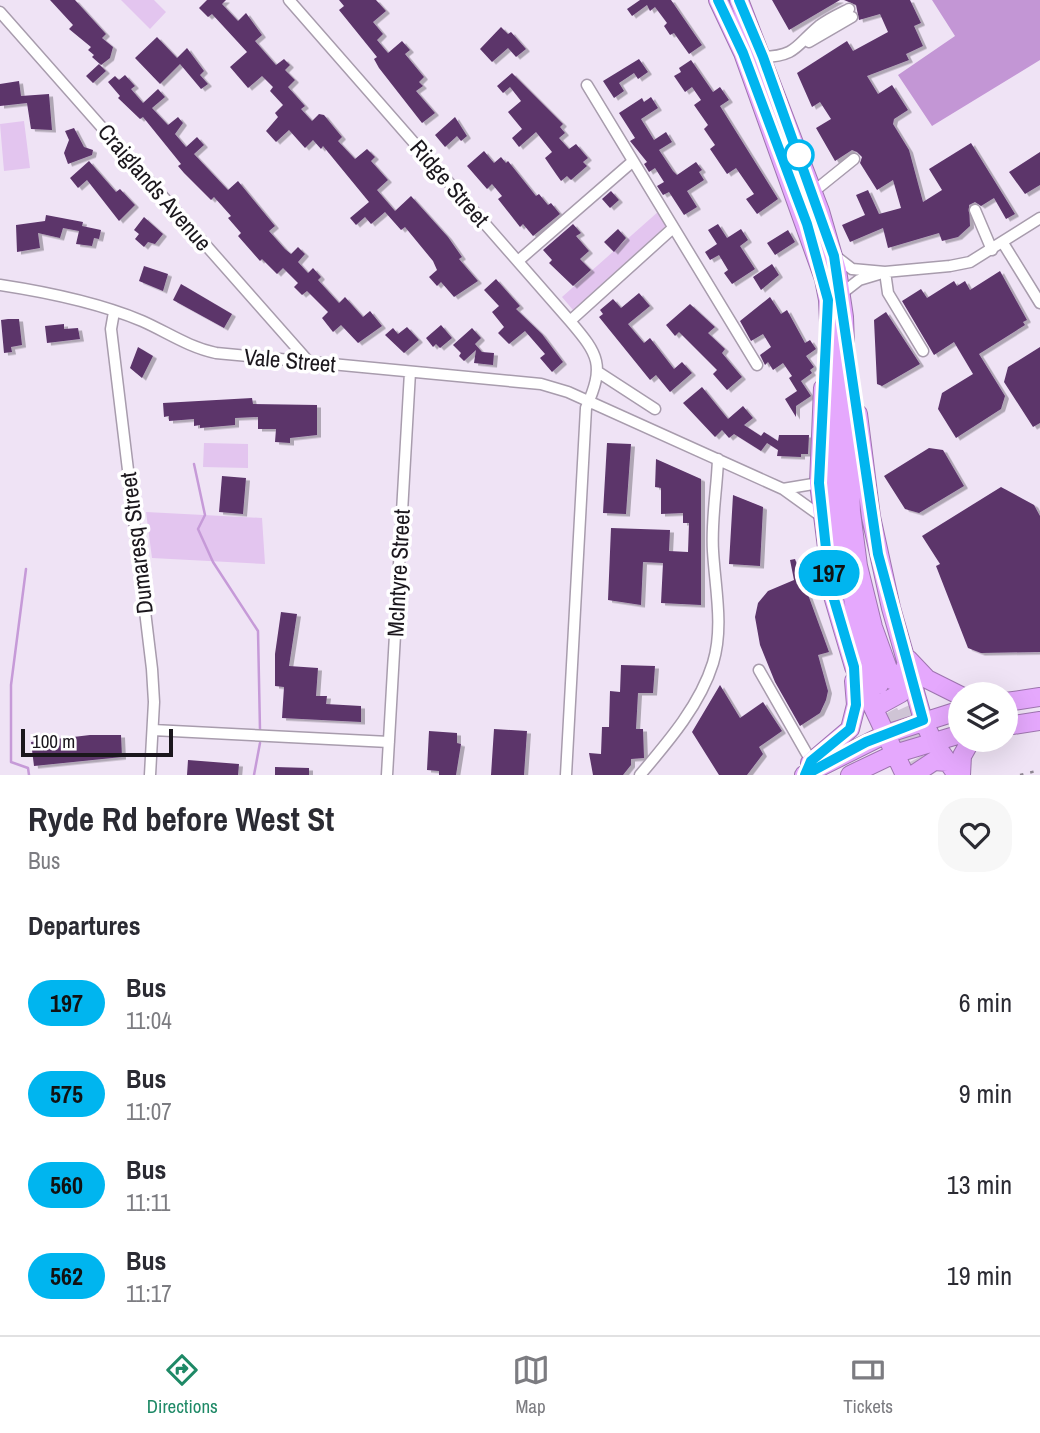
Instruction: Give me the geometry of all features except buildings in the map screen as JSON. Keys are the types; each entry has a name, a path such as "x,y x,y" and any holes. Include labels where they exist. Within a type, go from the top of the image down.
{"highway":[{"path":"718,0 743,53 844,317 878,554 923,720 949,772"},
{"path":"739,0 763,57 834,256 838,518 857,619 879,688 886,734 905,775"},
{"path":"807,770 838,740 854,719 854,667 833,596 819,483 835,297"},
{"path":"844,317 851,512 858,566 873,626 881,705 901,693 905,657"},
{"path":"905,657 927,679 948,690"},
{"path":"854,667 879,688"},
{"path":"1018,700 1040,697"},
{"path":"807,770 886,734 948,713"},
{"path":"1018,724 1040,720"},
{"path":"850,775 894,754 948,737"},
{"path":"949,772 964,752"},
{"path":"913,775 934,761 949,772"}],"street":[{"name":"Ridge Street","path":"289,0 570,321 593,349 598,372"},
{"name":"Craiglands Avenue","path":"0,12 309,362"},
{"path":"763,57 783,56 796,50 820,26 850,13"},
{"path":"587,85 757,365"},
{"path":"813,192 854,159"},
{"path":"518,261 632,162"},
{"path":"975,209 992,250"},
{"path":"835,297 859,279 885,272 970,262 1040,219"},
{"path":"570,321 673,228"},
{"path":"1003,243 1040,303"},
{"path":"834,256 852,269 885,272"},
{"path":"885,272 888,293 923,351"},
{"name":"Vale Street","path":"0,285 114,312 141,321 201,350 541,384 589,401"},
{"name":"Dumaresq Street","path":"114,312 111,328 152,669 153,730 150,775"},
{"name":"McIntyre Street","path":"387,775 410,372"},
{"path":"566,775 589,401 598,372 655,409"},
{"path":"589,401 783,489 822,517"},
{"path":"640,775 667,743 702,691 713,663 717,646 717,593 712,548 718,459"},
{"path":"783,489 819,483"},
{"path":"759,670 807,770"},
{"path":"153,730 389,742"}],"shaded area":[{"path":"121,0 154,0 166,12 150,29"},
{"path":"932,0 1040,0 1040,60 932,126 898,75 955,36"},
{"path":"24,121 30,168 4,171 0,124"},
{"path":"659,211 668,224 573,310 562,297"},
{"path":"204,443 248,444 248,468 203,467"},
{"path":"146,512 262,518 265,564 152,558"}],"waterway":[{"path":"194,464 205,515 198,529 213,562 258,631 260,730"},
{"path":"26,569 11,685 11,762 28,768 29,775"},
{"path":"254,775 260,743"}],"tunnel":[{"path":"893,683 925,753 939,775"},
{"path":"879,687 889,712 923,775"}],"railway":[{"path":"1020,775 1040,770"}],"bus line":[{"name":"197","path":"718,0 743,53 807,224 828,300 819,483 833,596 854,667 856,705 850,729 811,761 805,775 866,742 923,720 878,554 834,256 763,57 739,0"}]}
